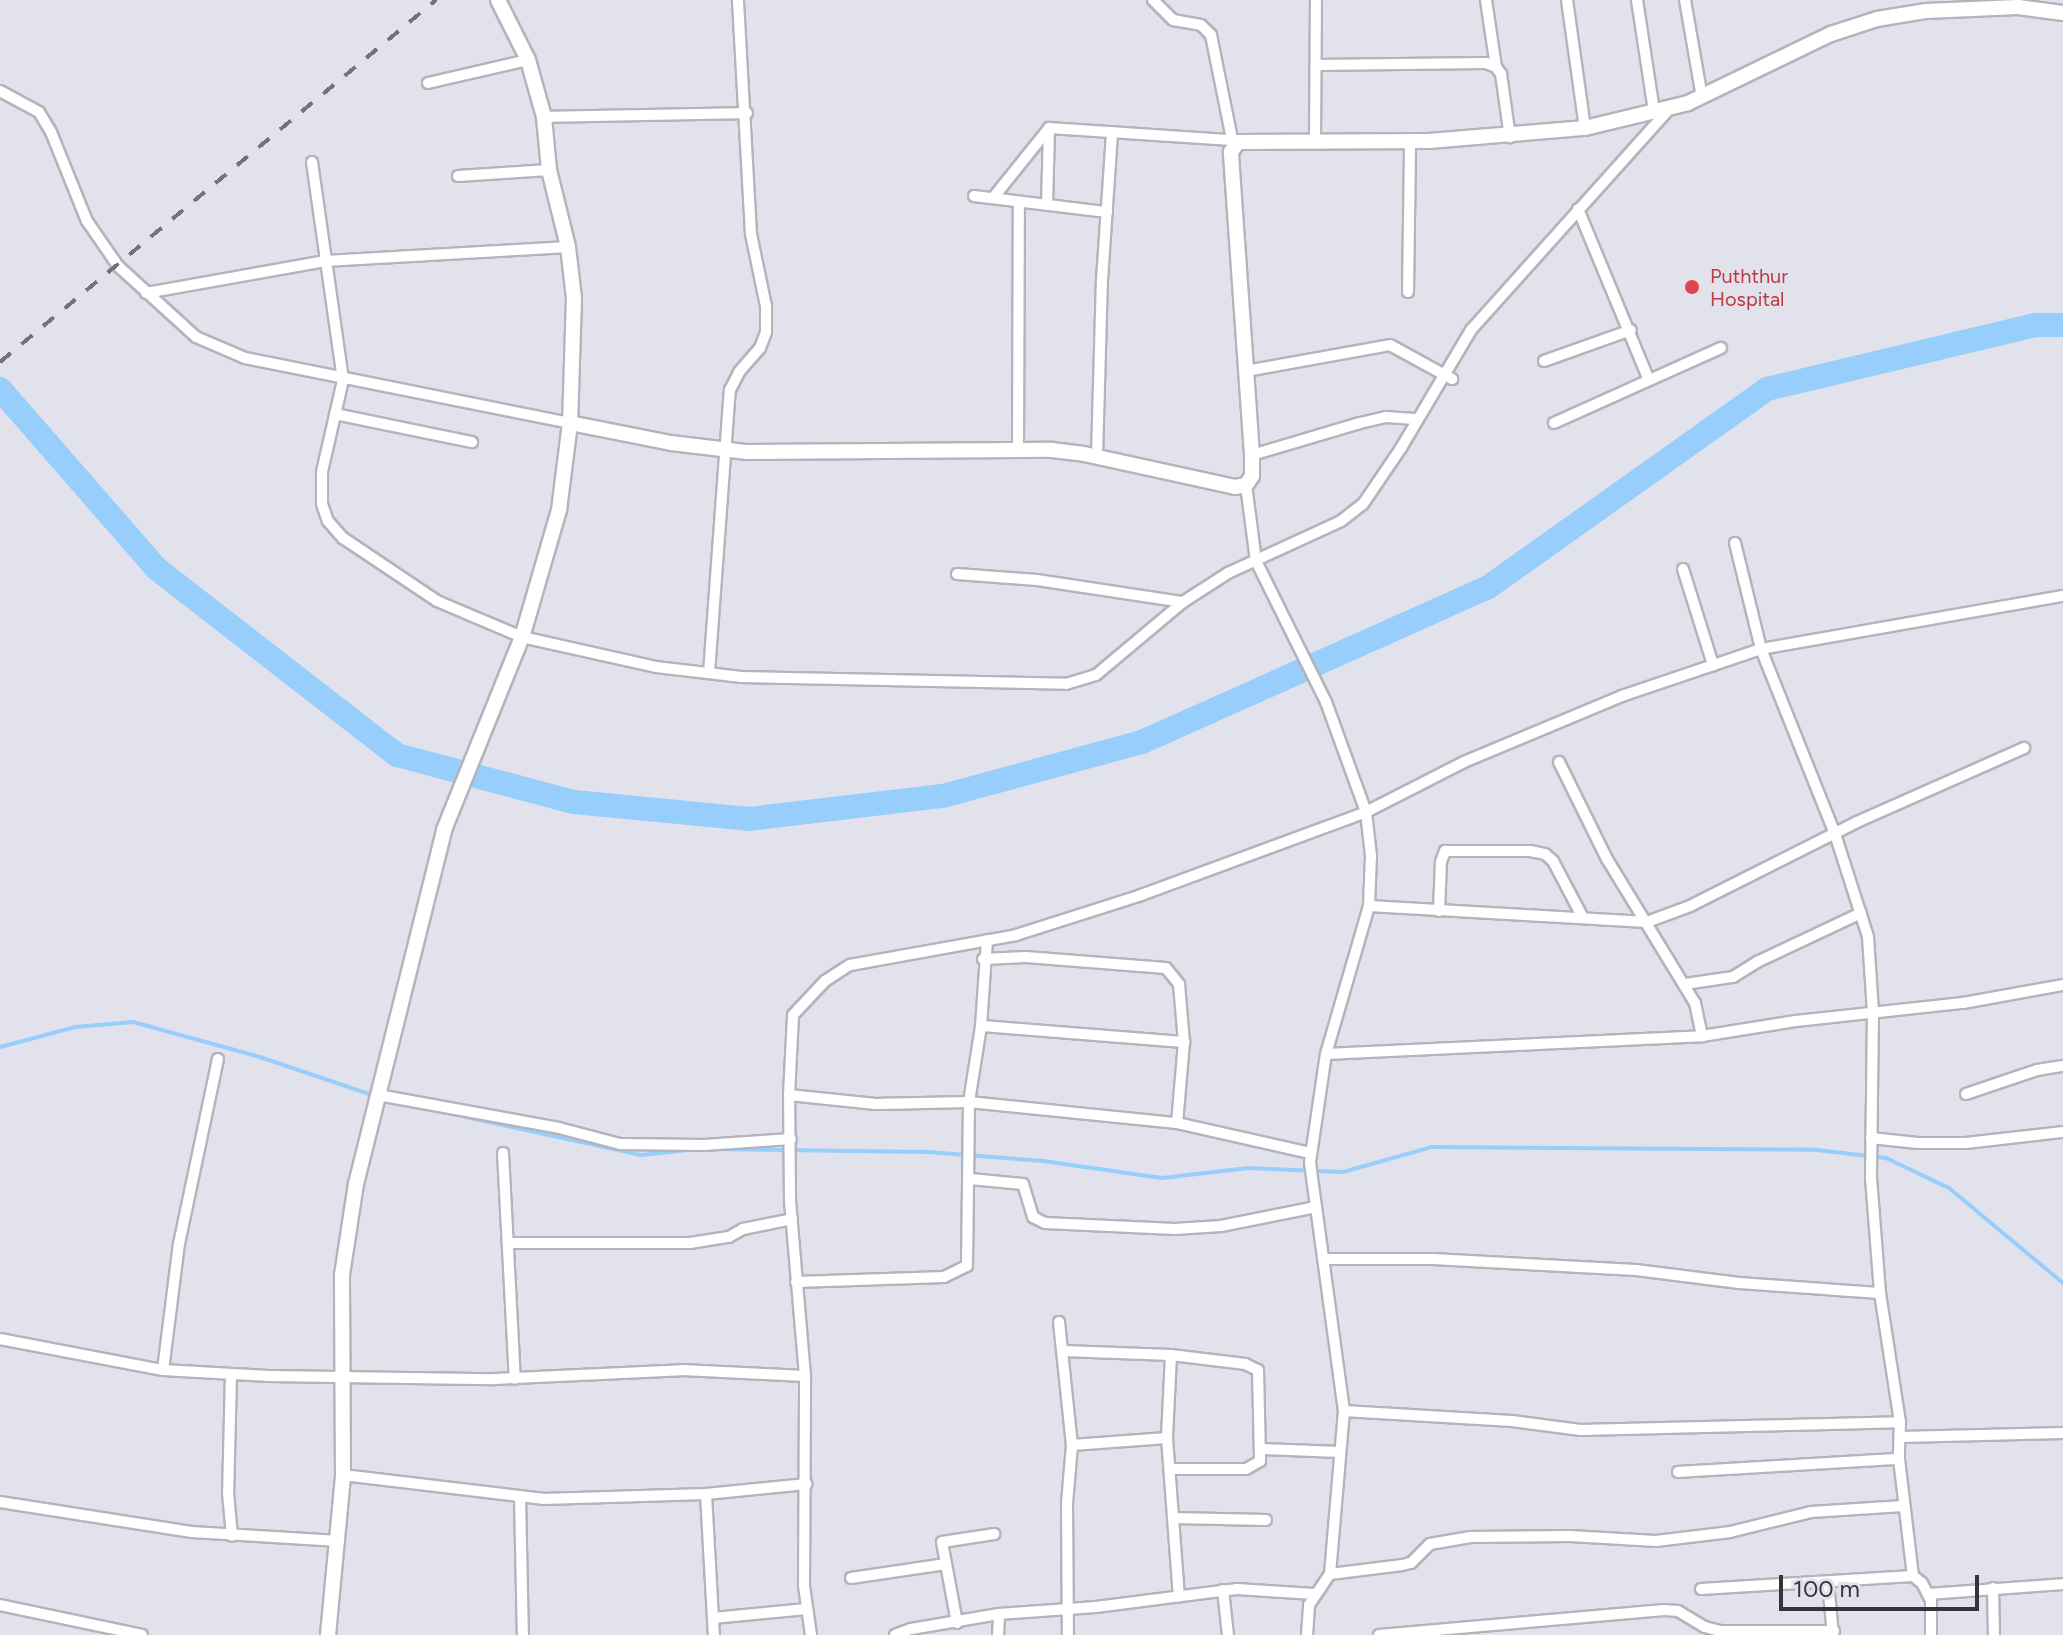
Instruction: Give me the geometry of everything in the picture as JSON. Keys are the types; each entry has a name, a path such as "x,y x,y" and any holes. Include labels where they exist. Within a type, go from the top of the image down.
{"street":[{"path":"328,1635 343,1475 342,1275 356,1184 444,830 522,637 559,510 570,423 574,298 568,247 549,170 544,117 528,60 498,0"},
{"path":"709,673 723,449 730,390 739,372 760,348 766,332 766,306 751,234 747,113 738,0"},
{"path":"1153,0 1173,20 1201,25 1211,35 1232,143 1252,455 1252,476 1246,485 1256,561 1302,652 1353,772 1366,812 1371,856 1369,906 1326,1054 1310,1158 1344,1411 1330,1574 1309,1605 1307,1635"},
{"path":"1315,140 1316,0"},
{"path":"1486,0 1510,137"},
{"path":"1567,0 1585,128"},
{"path":"1637,0 1654,111"},
{"path":"1685,0 1702,97"},
{"path":"1049,128 1232,143 1510,137 1585,128 1702,97 1831,34 1877,19 1926,11 2018,7 2063,13"},
{"path":"428,83 528,60"},
{"path":"1316,65 1440,62 1486,63 1496,67"},
{"path":"0,91 39,112 51,132 87,221 118,266 196,337 221,350 343,380 723,449 787,453 1018,450 1097,456 1235,487 1246,485"},
{"path":"312,162 343,380 322,472 322,504 328,521 343,538 437,601 522,637 656,667 709,673 1066,684 1096,675 1183,602 1228,573 1341,521 1363,504 1448,377 1471,330 1670,107"},
{"path":"544,117 747,113"},
{"path":"993,198 1049,128"},
{"path":"1047,205 1049,128"},
{"path":"1097,456 1112,132"},
{"path":"1408,292 1410,141"},
{"path":"458,176 549,170"},
{"path":"974,196 1107,212"},
{"path":"1018,450 1019,202"},
{"path":"1578,209 1631,330 1649,380"},
{"path":"146,293 326,261 568,247"},
{"path":"1544,361 1631,330"},
{"path":"1246,371 1390,345 1448,377"},
{"path":"1554,423 1721,348"},
{"path":"335,414 472,442"},
{"path":"1252,455 1386,417 1418,419"},
{"path":"1735,543 1761,649 1835,834 1868,937 1873,1013 1871,1178 1880,1293 1900,1422 1899,1459 1913,1576 1928,1594 1931,1635"},
{"path":"1683,569 1713,665"},
{"path":"957,574 1037,580 1183,602"},
{"path":"811,1635 807,1609 805,1376 792,1219 789,1095 793,1015 825,981 850,965 1016,935 1141,895 1366,812 1464,762 1622,696 1761,649 2063,596"},
{"path":"1369,906 1647,922 1690,906 1835,834 2024,748"},
{"path":"1559,762 1607,859 1695,1003 1702,1036"},
{"path":"1439,911 1441,862 1445,851 1530,851 1545,854 1553,861 1582,916"},
{"path":"1685,984 1733,977 1757,962 1861,913"},
{"path":"796,1282 944,1277 958,1273 967,1266 969,1102 981,1026 983,959 987,940"},
{"path":"983,959 1026,957 1166,968 1179,984 1184,1042 1177,1123"},
{"path":"1326,1054 1702,1036 1796,1021 1963,1003 2063,985"},
{"path":"981,1026 1184,1042"},
{"path":"163,1370 179,1244 218,1059"},
{"path":"1966,1094 2037,1070 2063,1066"},
{"path":"380,1088 620,1144 704,1145 791,1136"},
{"path":"789,1095 876,1104 969,1102 1177,1123 1310,1158"},
{"path":"1871,1142 1966,1143 2063,1132"},
{"path":"503,1153 515,1379"},
{"path":"970,1175 1023,1184 1033,1217 1045,1223 1175,1229 1221,1226 1315,1201"},
{"path":"508,1243 690,1243 729,1237 759,1224 792,1219"},
{"path":"1324,1259 1433,1259 1636,1270 1739,1283 1880,1293"},
{"path":"1059,1322 1072,1445 1067,1503 1068,1635"},
{"path":"0,1339 163,1370 231,1374 515,1379 682,1370 805,1376"},
{"path":"1063,1351 1171,1355 1245,1364 1258,1370 1260,1461 1246,1469 1170,1469"},
{"path":"1171,1355 1167,1438 1179,1597"},
{"path":"231,1374 228,1493 232,1536"},
{"path":"1344,1411 1512,1421 1580,1430 1900,1422"},
{"path":"1901,1437 2063,1433"},
{"path":"1072,1445 1167,1438"},
{"path":"1262,1449 1340,1452"},
{"path":"1678,1472 1899,1459"},
{"path":"343,1475 520,1497 589,1499 706,1494 807,1484"},
{"path":"706,1494 714,1635"},
{"path":"520,1497 523,1635"},
{"path":"0,1502 232,1536 339,1541"},
{"path":"1330,1574 1411,1563 1430,1544 1470,1537 1570,1536 1656,1541 1730,1532 1811,1512 1903,1506"},
{"path":"1174,1518 1266,1520"},
{"path":"957,1623 943,1540 994,1534"},
{"path":"851,1578 946,1564"},
{"path":"1701,1589 1913,1576"},
{"path":"1379,1635 1664,1610 1678,1611 1705,1627 1720,1631 1834,1633 1828,1582"},
{"path":"1928,1594 2063,1584"},
{"path":"1993,1588 1994,1635"},
{"path":"895,1635 999,1614 1223,1590 1271,1589 1314,1594"},
{"path":"1223,1590 1228,1635"},
{"path":"0,1605 142,1635"},
{"path":"713,1618 807,1609"},
{"path":"998,1635 999,1614"}],"waterway":[{"path":"0,389 157,569 397,755 574,802 749,819 943,796 1142,742 1487,588 1767,389 2035,325 2063,325"},
{"path":"0,1047 75,1027 133,1022 260,1057 375,1096"},
{"path":"434,1110 641,1155 688,1150"},
{"path":"713,1149 928,1152 1043,1161 1162,1178 1248,1168 1343,1172 1432,1147 1817,1150 1886,1158 1949,1188 2063,1283"}],"railway":[{"path":"0,362 436,0"}],"place":[{"name":"Puththur Hospital","path":"1692,287"}]}
